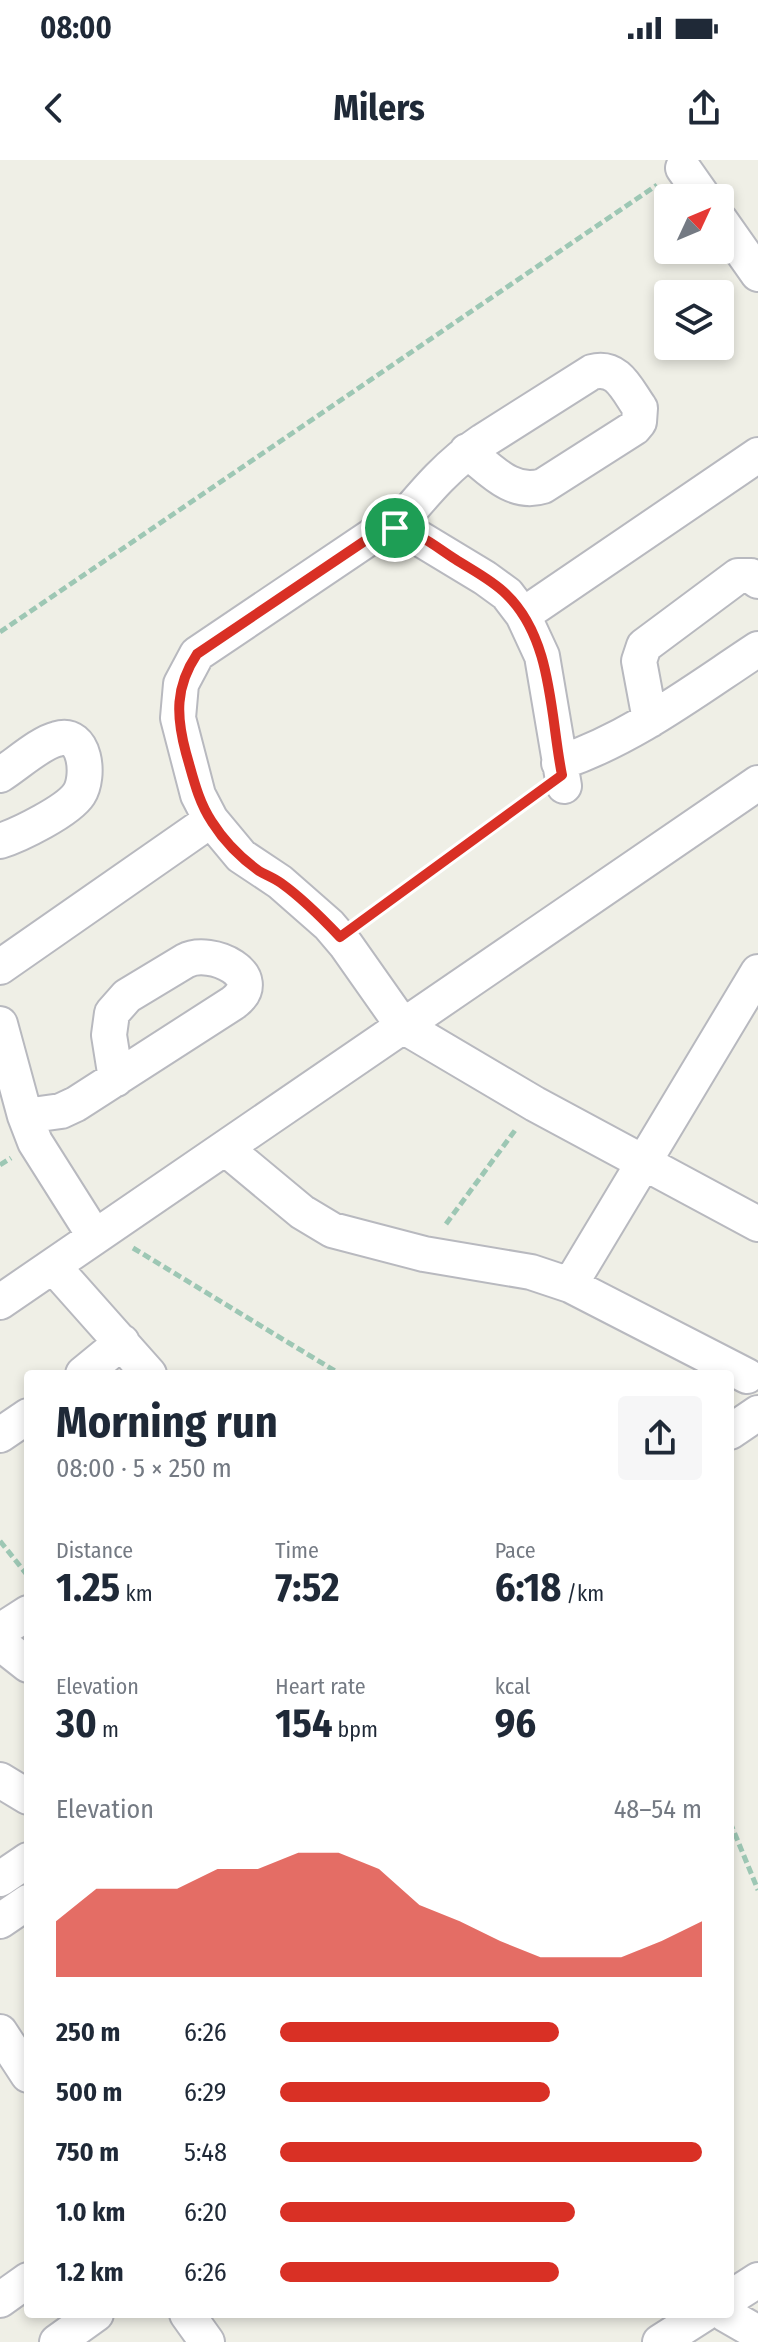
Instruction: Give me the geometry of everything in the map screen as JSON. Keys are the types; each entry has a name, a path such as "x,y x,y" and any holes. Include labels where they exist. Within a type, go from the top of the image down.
{"street":[{"path":"683,168 694,184"},
{"path":"734,240 758,274"},
{"path":"395,528 440,475 467,451 592,372 600,370 617,375 640,408 639,422 634,428 532,490 514,487 467,451"},
{"path":"523,615 758,455"},
{"path":"758,649 562,775 542,656 523,615 507,594 485,578 412,532 395,528 375,534 197,654 187,668 179,693 178,718 198,795 211,820 241,856 259,871 280,882 340,937 403,1026 535,1104 758,1224"},
{"path":"650,720 639,661 644,646 738,576 751,576 758,581"},
{"path":"0,775 56,739 69,738 82,750 84,777 78,796 69,805 0,841"},
{"path":"0,1302 758,783"},
{"path":"0,967 211,820"},
{"path":"570,1285 758,972"},
{"path":"0,1024 35,1142 100,1234"},
{"path":"25,1116 61,1111 116,1079"},
{"path":"225,1148 319,1224 332,1230 424,1254 531,1272 570,1285 732,1370"},
{"path":"53,1266 146,1370"},
{"path":"89,1370 122,1342"},
{"path":"734,1429 758,1413"},
{"path":"0,1435 24,1419"},
{"path":"0,1631 24,1616"},
{"path":"0,1643 24,1662"},
{"path":"0,1780 24,1795"},
{"path":"0,1879 24,1863"},
{"path":"0,1921 24,1905"},
{"path":"0,2032 24,2069"},
{"path":"734,2295 758,2280"},
{"path":"0,2300 24,2283"},
{"path":"57,2342 90,2318"},
{"path":"190,2318 207,2342"},
{"path":"660,2342 698,2318"},
{"path":"732,2318 758,2333"}],"path":[{"path":"0,632 683,168"},
{"path":"340,937 562,775"},
{"path":"424,1254 535,1104"},
{"path":"100,1234 333,1370"},
{"path":"0,1541 24,1571"},
{"path":"734,1832 758,1890"}],"route":[{"path":"395,528 412,532 485,578 507,594 523,615 542,656 562,775 340,937 280,882 259,871 241,856 211,820 198,795 181,735 177,701 187,668 197,654 375,534 395,528"}]}
